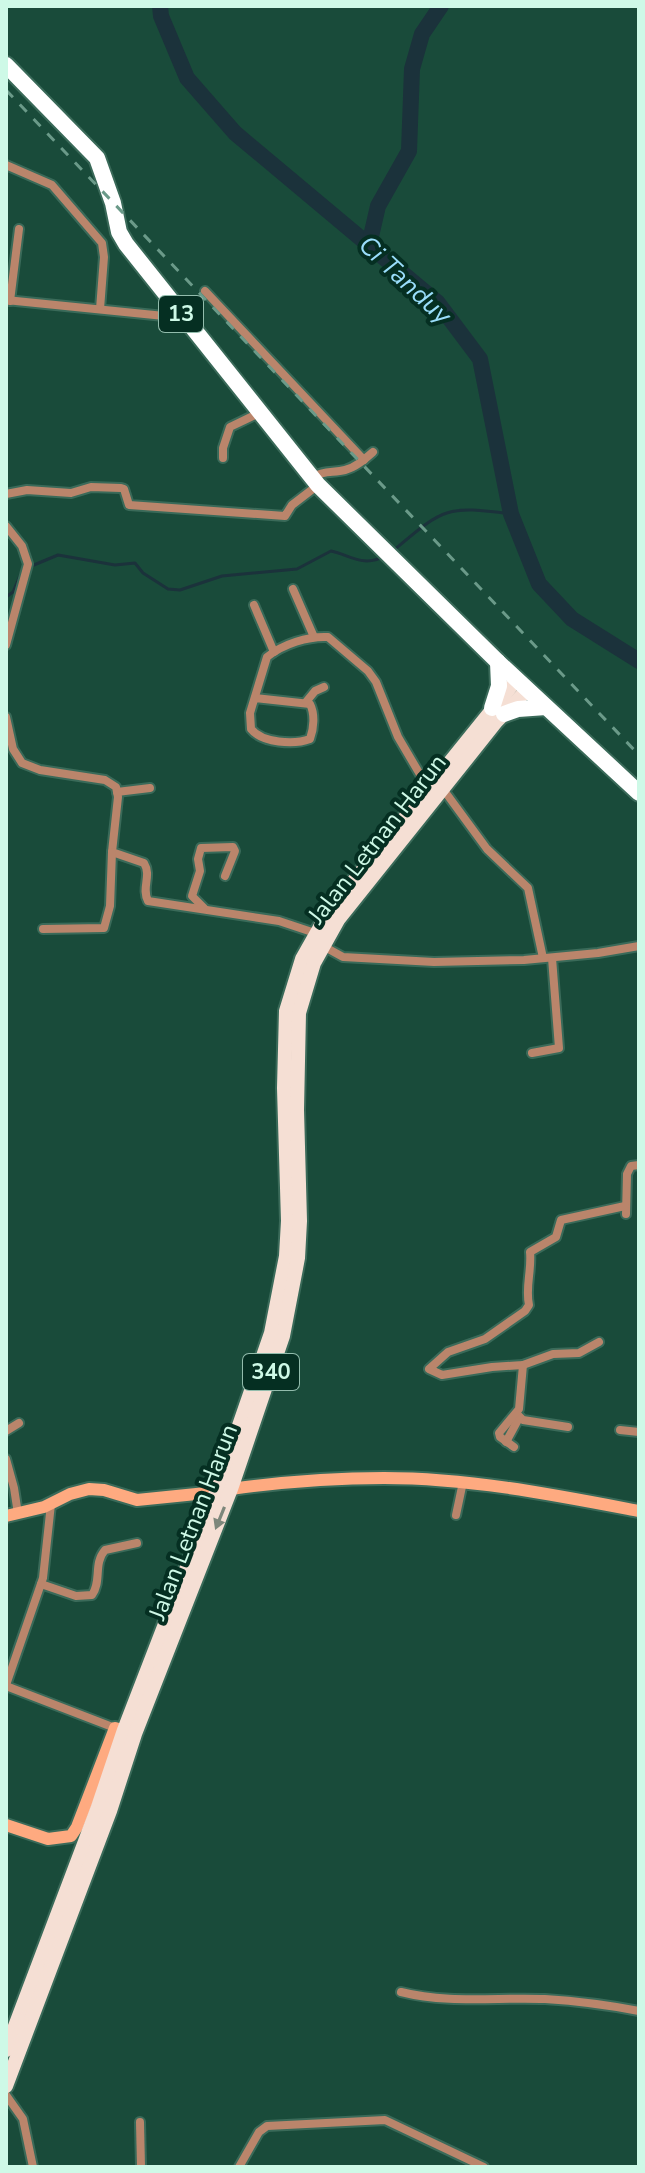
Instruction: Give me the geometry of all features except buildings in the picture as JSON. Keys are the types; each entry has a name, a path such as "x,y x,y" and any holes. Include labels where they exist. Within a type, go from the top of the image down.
{"highway":[{"name":"13","path":"6,65 97,158 113,203 119,232 126,244 315,481 498,662 639,793"},
{"path":"498,662 498,711 546,707"}],"main road":[{"name":"Jalan Letnan Harun","path":"6,2050 216,1492 271,1333 283,1310 298,1258 299,1013 318,939 522,684"},
{"name":"Jalan Letnan Harun","path":"6,2086 110,1811 125,1731 231,1489 283,1336 283,1310"}],"street":[{"path":"6,165 52,185 102,243 104,257 100,309"},
{"path":"19,229 8,301 184,318"},
{"path":"205,291 364,460"},
{"path":"223,458 230,427 260,412"},
{"path":"6,494 27,490 71,493 91,487 121,488 129,505 285,516 323,471 344,470 373,452"},
{"path":"6,526 22,546 28,568 15,603 6,645"},
{"path":"293,589 314,637"},
{"path":"254,605 274,652"},
{"path":"255,698 306,702 313,709 310,739 273,740 260,737 251,729 249,718 265,664 274,652 314,637 332,640 376,682 398,737 435,789 487,849 528,888 548,958 559,1048 532,1053"},
{"path":"306,702 315,691 324,687"},
{"path":"6,717 13,749 22,763 40,770 105,780 112,783 117,792 110,906 104,928 43,929"},
{"path":"117,792 150,788"},
{"path":"205,908 192,896 200,871 198,859 201,848 233,847 235,851 225,876"},
{"path":"112,852 144,863 149,872 145,893 148,901 279,921 349,958 434,962 548,958 639,946"},
{"path":"599,1342 579,1353 553,1354 523,1365 442,1375 429,1369 448,1352 485,1339 525,1311 529,1305 530,1252 556,1237 561,1220 626,1210 628,1169 639,1165"},
{"path":"510,1444 521,1399 523,1365"},
{"path":"518,1416 568,1427"},
{"path":"6,1431 19,1423"},
{"path":"620,1430 639,1432"},
{"path":"6,1459 14,1488 12,1515 89,1489 147,1500 216,1492"},
{"path":"231,1489 384,1478 463,1482 639,1511"},
{"path":"456,1515 463,1482"},
{"path":"6,1825 48,1839 71,1836 125,1731 6,1685 41,1584 51,1504"},
{"path":"41,1584 76,1596 92,1595 98,1582 97,1566 105,1550 137,1543"},
{"path":"401,1992 440,1999 547,1999 606,2004 639,2011"},
{"path":"6,2095 23,2119 33,2167"},
{"path":"239,2167 259,2132 267,2126 368,2120 385,2120 484,2167"},
{"path":"140,2122 141,2167"}],"waterway":[{"name":"Ci Tanduy","path":"160,6 161,16 187,78 235,133 438,303 480,359 511,514 539,584 572,619 639,661"},
{"path":"369,245 378,206 409,151 412,69 422,34 441,6"},
{"path":"394,550 446,513 472,510 511,514"},
{"path":"29,567 58,555 115,565 135,563 143,573 168,589 180,590 222,576 297,569 331,551 363,561 384,556"},
{"path":"6,597 13,592 22,571"}],"railway":[{"path":"6,90 639,755"}]}
